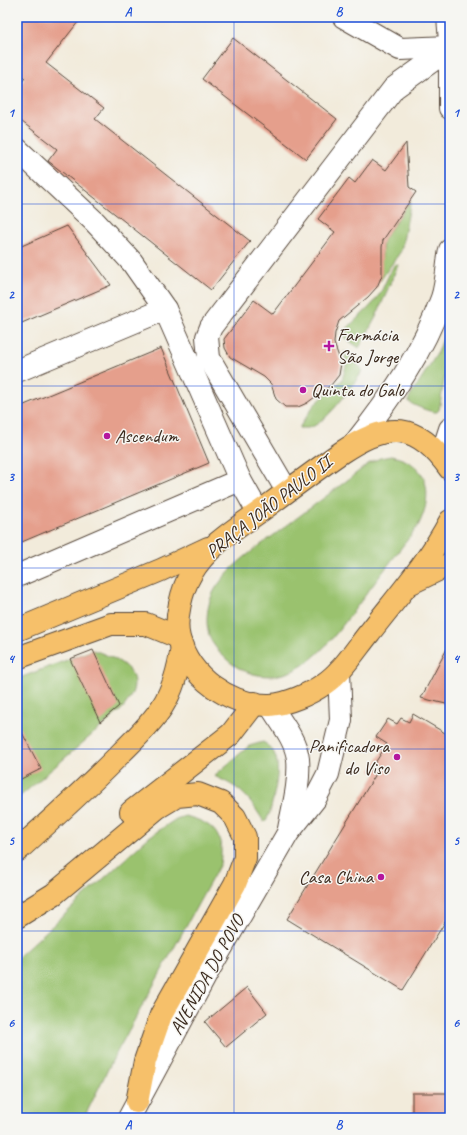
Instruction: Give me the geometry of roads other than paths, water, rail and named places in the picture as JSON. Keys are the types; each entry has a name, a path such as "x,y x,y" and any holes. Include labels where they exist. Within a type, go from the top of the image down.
{"main road":[{"name":"PRAÇA JOÃO PAULO II","path":"17,851 96,778 149,725 162,706 172,688 179,668 179,613 185,586 198,563 215,545 287,491 355,444 384,431 402,431 424,440 446,463"},
{"path":"17,658 82,633 118,623 146,624 180,642 195,668 211,686 230,696 262,704 291,700 325,684 339,671 406,585 450,521"},
{"path":"17,630 161,570 215,545"},
{"path":"406,585 450,564"},
{"path":"17,908 152,793 230,734 262,704"},
{"path":"17,917 54,894 157,808 177,796 198,794 221,803 235,817 245,837 246,858 235,884 161,1015 145,1061 133,1110"}],"street":[{"path":"344,17 400,49 450,48"},
{"path":"448,17 450,41"},
{"path":"287,491 209,358 207,337 211,327 394,88 450,48"},
{"path":"450,61 450,108"},
{"path":"17,149 101,228 132,262 165,309 240,480 258,512"},
{"path":"355,444 389,400 424,339 442,297 450,250"},
{"path":"17,371 165,309"},
{"path":"446,463 450,429"},
{"path":"17,576 240,480"},
{"name":"AVENIDA DO POVO","path":"133,1110 206,973 288,833 315,799 328,774 341,720 339,671"},
{"name":"AVENIDA DO POVO","path":"262,704 290,737 298,758 298,784 288,833"}],"place":[{"name":"Farmácia São Jorge","path":"329,346"},
{"name":"Quinta do Galo","path":"303,390"},
{"name":"Ascendum","path":"107,436"},
{"name":"Panificadora do Viso","path":"397,757"},
{"name":"Casa China","path":"381,877"}]}
